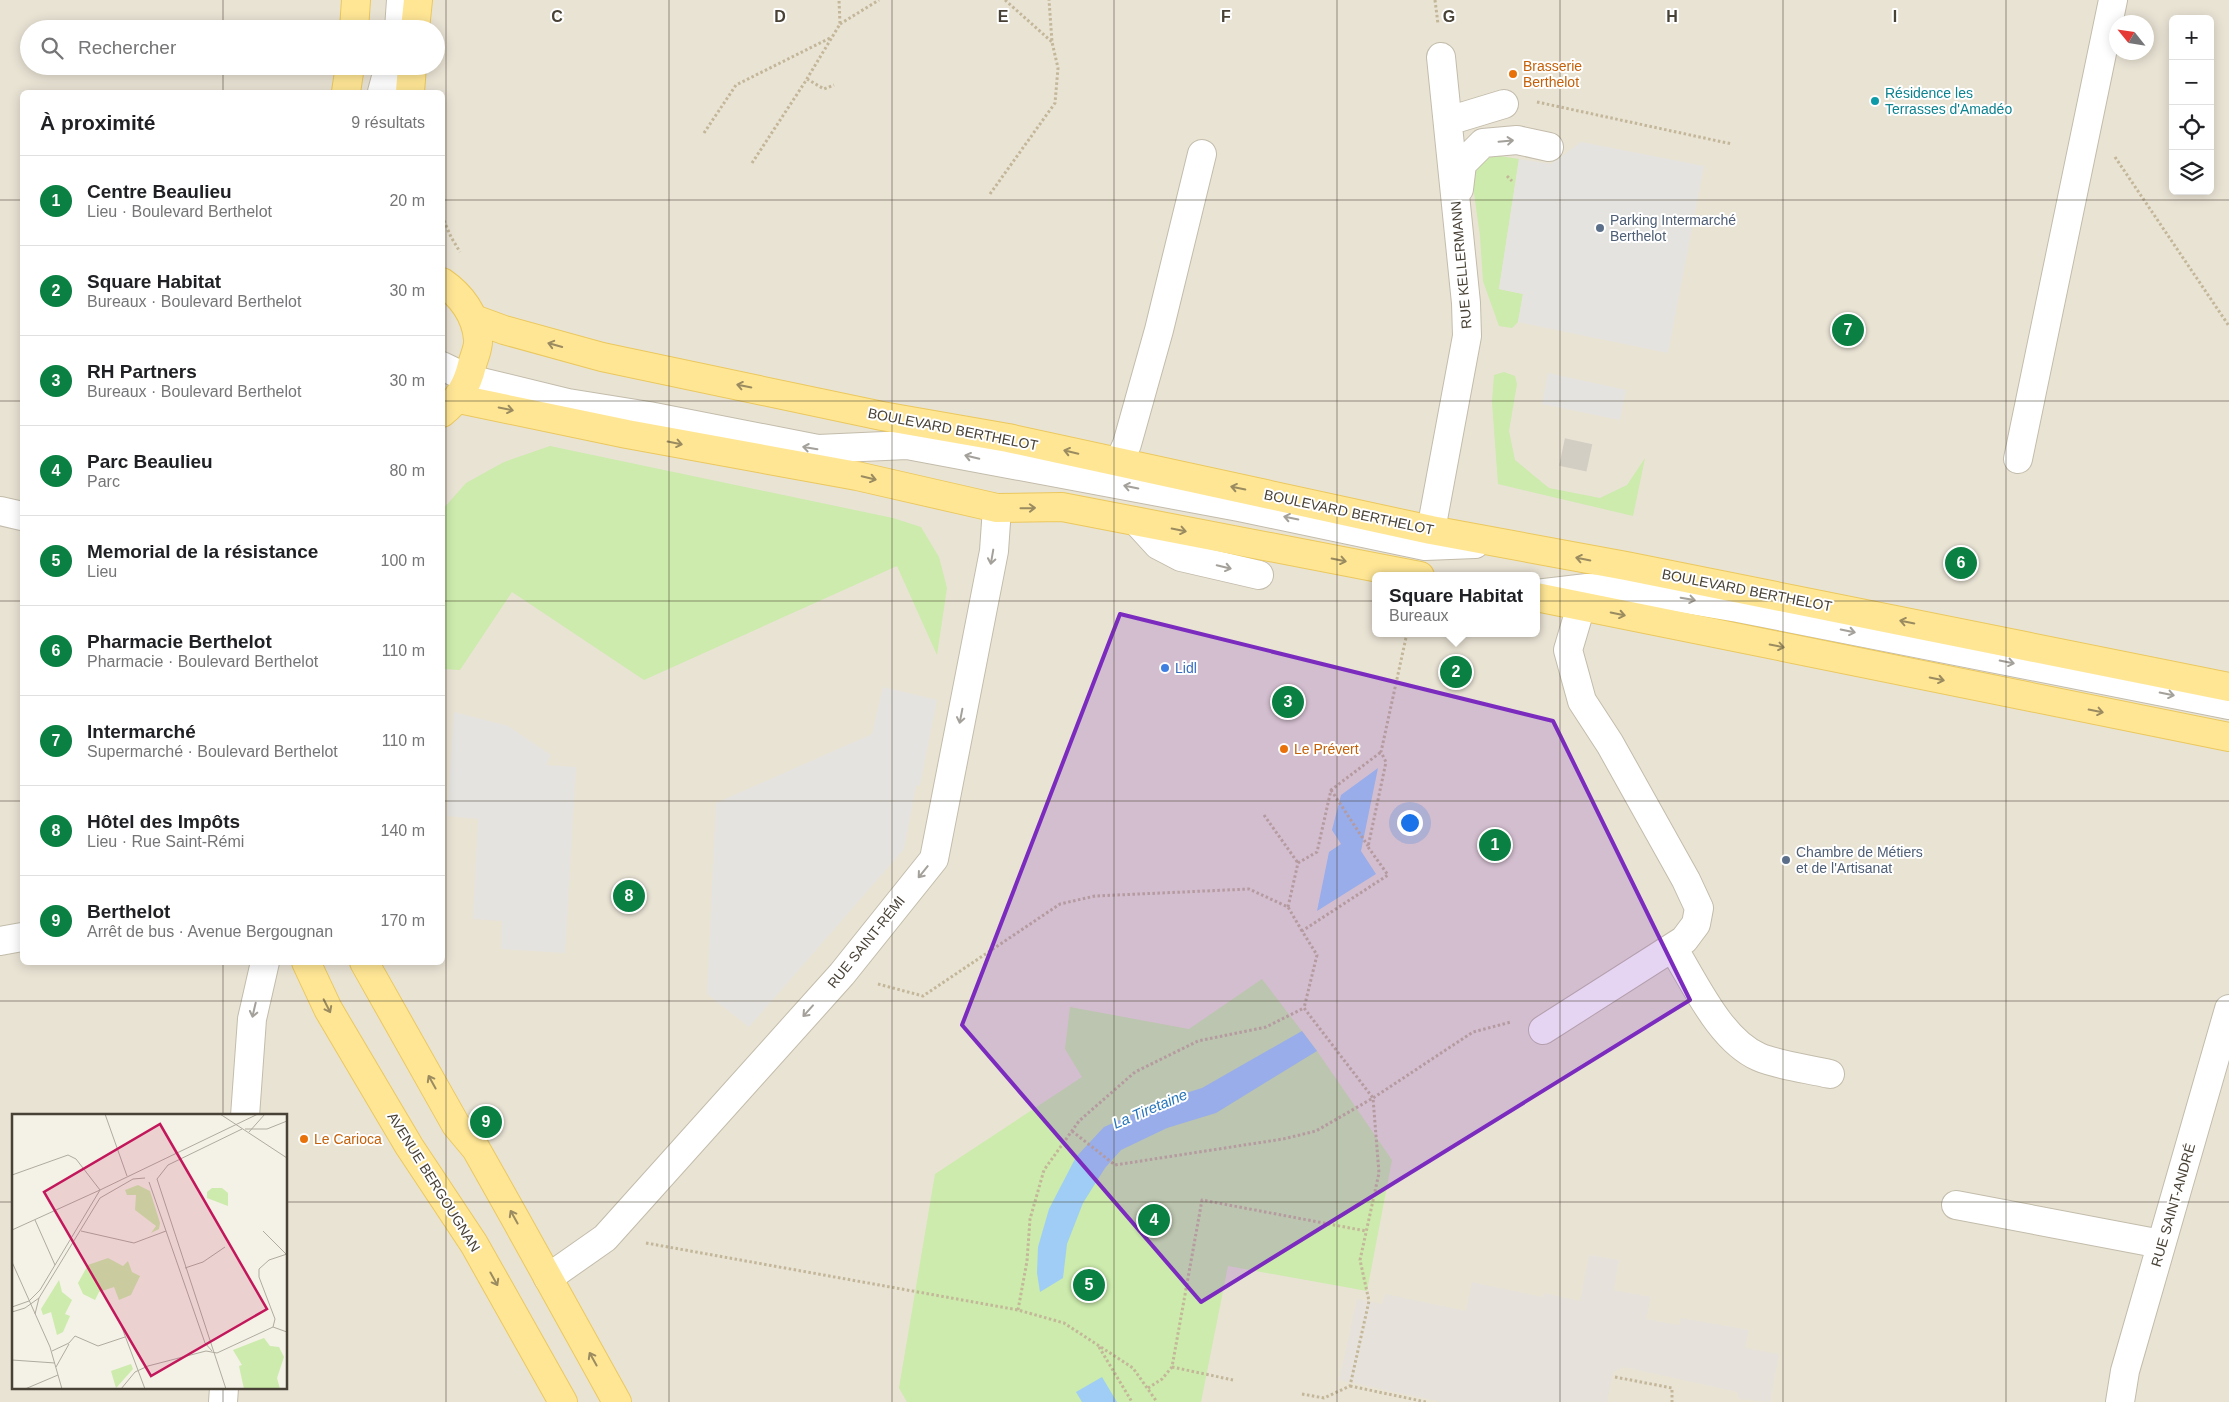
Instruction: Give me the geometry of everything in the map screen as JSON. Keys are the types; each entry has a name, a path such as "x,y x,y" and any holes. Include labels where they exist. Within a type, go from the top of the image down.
{"main road":[{"path":"355,20 356,0"},
{"path":"416,20 418,0"},
{"path":"346,90 349,75"},
{"path":"410,90 411,75"},
{"path":"445,284 458,293 474,319 479,340 453,396 636,436 857,476 997,508 1062,507 1399,572"},
{"name":"BOULEVARD BERTHELOT","path":"474,319 504,330 602,357 882,416 954,427 1494,543 1626,566 2229,687"},
{"name":"BOULEVARD BERTHELOT","path":"1540,597 2229,737"},
{"name":"AVENUE BERGOUGNAN","path":"307,965 328,1008 409,1146 474,1244 563,1402"},
{"path":"366,965 456,1125 476,1149 617,1402"}],"street":[{"path":"400,20 401,0"},
{"path":"2018,459 2113,0"},
{"name":"RUE KELLERMANN","path":"1430,530 1467,336 1441,57"},
{"path":"383,90 387,75"},
{"path":"1448,121 1516,102"},
{"path":"1457,213 1462,164 1483,143 1517,140 1549,147"},
{"path":"1119,462 1127,444 1159,330 1202,154"},
{"path":"445,374 453,396 568,403 649,416 818,449 908,445 1239,507 1426,546 1494,543"},
{"name":"RUE SAINT-RÉMI","path":"548,1278 605,1238 842,974 934,859 992,559 997,508"},
{"path":"0,511 20,516"},
{"path":"1137,522 1158,545 1181,557 1259,575"},
{"name":"BOULEVARD BERTHELOT","path":"1540,595 1587,588 1626,589 1738,608 2229,705"},
{"path":"1542,1030 1684,940 1696,924 1699,908 1686,880 1610,744 1582,702 1568,650 1581,606"},
{"path":"0,941 20,938"},
{"path":"1673,948 1720,1024 1741,1047 1760,1058 1830,1074"},
{"path":"245,1114 252,1019 264,965"},
{"name":"RUE SAINT-ANDRÉ","path":"2120,1402 2125,1371 2229,1009"},
{"path":"1956,1205 2161,1244"}],"path":[{"path":"839,0 840,24"},
{"path":"752,163 807,79 840,24 879,0"},
{"path":"1005,0 1052,42"},
{"path":"990,194 1055,103 1058,68 1052,42 1049,0"},
{"path":"704,133 736,85 832,37"},
{"path":"807,79 824,89 834,85"},
{"path":"1516,102 1732,144"},
{"path":"2088,118 2229,326"},
{"path":"445,223 461,254"},
{"path":"1368,847 1386,762 1381,752 1406,637"},
{"path":"1288,907 1298,863 1316,852 1331,790 1381,752"},
{"path":"1302,931 1388,875 1331,790"},
{"path":"1264,815 1298,863"},
{"path":"842,974 923,996 1060,904 1095,896 1249,889 1288,907 1317,955 1304,1008 1266,1027 1198,1041 1135,1072 1079,1121 1044,1170 1030,1219 1027,1261 1018,1310"},
{"path":"1304,1008 1373,1098 1378,1172 1360,1260 1368,1301 1350,1386"},
{"path":"1072,1131 1115,1165 1283,1139 1316,1131 1373,1098 1473,1032 1519,1020 1542,1030"},
{"path":"1148,1388 1172,1368 1202,1200 1366,1231"},
{"path":"605,1238 637,1241 1018,1310 1064,1323 1133,1368 1157,1402"},
{"path":"1098,1345 1132,1402"},
{"path":"1172,1368 1233,1380"},
{"path":"1615,1377 1672,1388 1672,1402"},
{"path":"1302,1394 1324,1400 1350,1386 1426,1402"}],"highlighted area":[{"path":"1120,614 1553,721 1690,1000 1201,1302 962,1025"}],"shaded area":[{"path":"0,0 2229,0 2229,1402 0,1402"},
{"name":"Parking Intermarché Berthelot","path":"1581,142 1704,166 1668,353 1518,322 1523,294 1499,289 1519,159 1551,164"},
{"path":"1548,373 1626,390 1620,420 1542,404"},
{"path":"883,687 937,700 920,785 916,786 904,849 749,1027 707,994 716,803 872,734"},
{"path":"454,712 508,726 551,755 546,765 576,767 565,953 501,949 502,921 473,919 478,819 447,816"},
{"path":"1589,1255 1619,1260 1614,1290 1651,1297 1646,1319 1679,1325 1681,1318 1749,1330 1745,1348 1779,1354 1770,1402 1739,1399 1737,1392 1624,1367 1613,1372 1607,1402 1442,1402 1339,1380 1357,1299 1382,1304 1385,1294 1466,1311 1472,1282 1543,1297 1544,1293 1580,1301"}],"green space":[{"path":"1493,155 1519,159 1499,289 1523,294 1518,322 1512,328 1499,326 1483,281 1480,236 1473,186 1476,166"},
{"path":"1504,372 1515,376 1517,384 1509,431 1515,460 1549,488 1600,498 1627,485 1645,458 1633,516 1498,484 1492,402 1494,375"},
{"path":"550,446 893,518 921,527 939,557 947,588 937,655 897,566 644,680 512,592 460,670 445,669 445,507 466,483 504,462"},
{"path":"1262,979 1317,1051 1392,1160 1367,1291 1228,1266 1201,1402 907,1402 899,1388 935,1174 1082,1077 1065,1049 1070,1007 1189,1029"}],"water":[{"path":"1378,768 1361,851 1376,874 1317,911 1329,852 1341,844 1332,830 1341,795"},
{"name":"La Tiretaine","path":"1302,1031 1317,1051 1216,1113 1167,1128 1121,1150 1105,1168 1083,1203 1067,1244 1063,1278 1040,1292 1037,1273 1038,1247 1049,1209 1076,1157 1104,1127 1170,1098 1202,1088"},
{"path":"1102,1377 1117,1402 1082,1402 1076,1392"}],"tunnel":[{"path":"1562,452 1590,458"}],"place":[{"name":"Brasserie Berthelot","path":"1513,74"},
{"name":"Résidence les Terrasses d'Amadéo","path":"1875,101"},
{"name":"Parking Intermarché Berthelot","path":"1600,228"},
{"name":"Intermarché","path":"1848,330"},
{"name":"Pharmacie Berthelot","path":"1961,563"},
{"name":"Lidl","path":"1165,668"},
{"name":"Square Habitat","path":"1456,672"},
{"name":"RH Partners","path":"1288,702"},
{"name":"Le Prévert","path":"1284,749"},
{"name":"Centre Beaulieu","path":"1495,845"},
{"name":"Chambre de Métiers et de l'Artisanat","path":"1786,860"},
{"name":"Hôtel des Impôts","path":"629,896"},
{"name":"Berthelot","path":"486,1122"},
{"name":"Le Carioca","path":"304,1139"},
{"name":"Parc Beaulieu","path":"1154,1220"},
{"name":"Memorial de la résistance","path":"1089,1285"}]}
